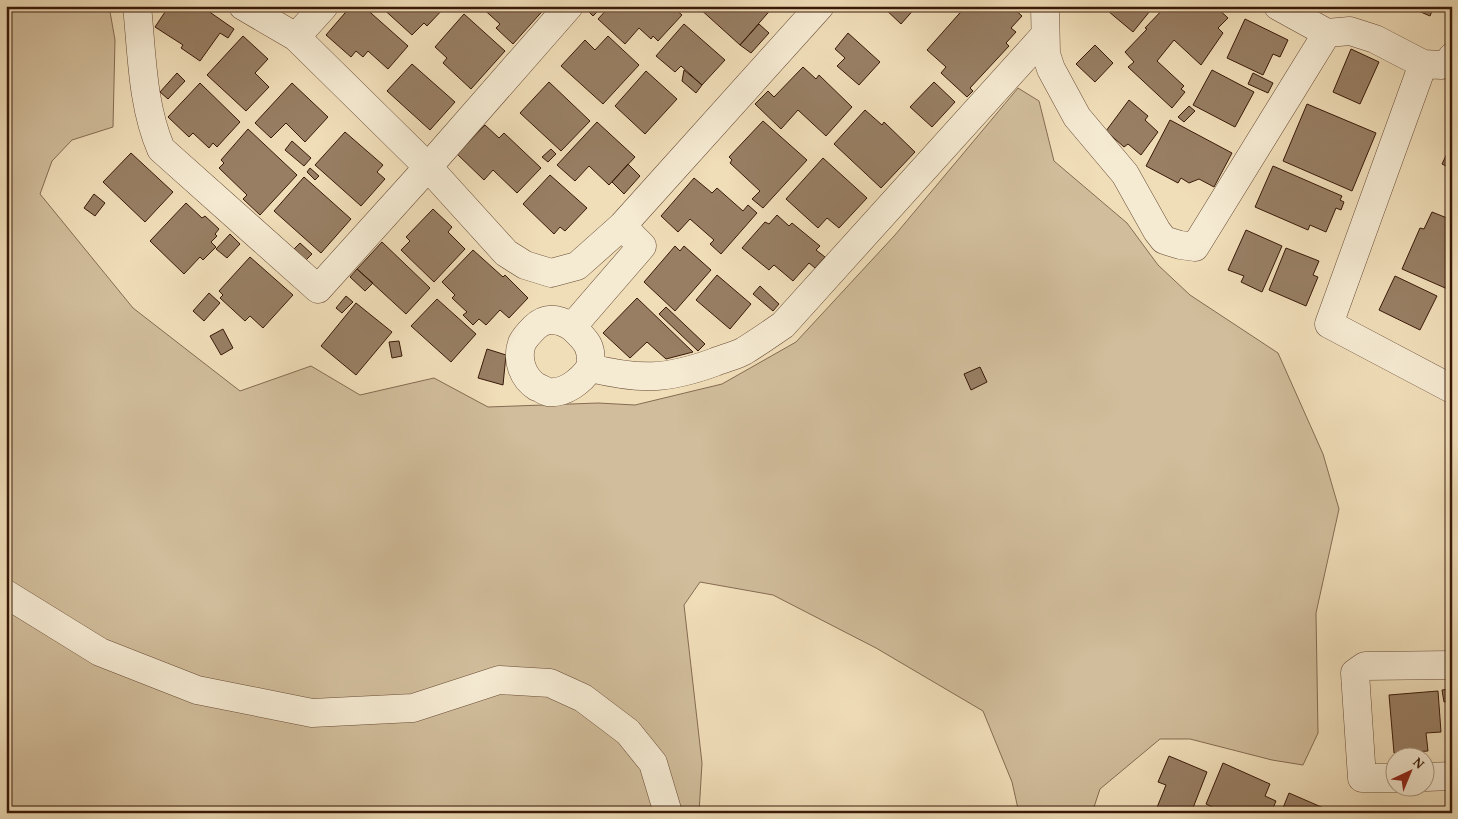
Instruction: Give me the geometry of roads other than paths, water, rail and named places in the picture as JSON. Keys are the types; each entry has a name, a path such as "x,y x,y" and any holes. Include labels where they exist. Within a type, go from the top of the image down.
{"street":[{"path":"138,6 145,90 153,132 161,149 318,289 569,6"},
{"path":"243,6 296,37 428,167 506,253 525,266 551,273 577,266 622,226 820,6"},
{"path":"296,37 324,6"},
{"path":"1046,6 1046,54 1051,69 1077,117 1125,174 1156,231 1164,240 1195,247 1327,33"},
{"path":"1278,6 1327,33 1350,31 1375,39 1423,64 1442,65 1449,62 1452,57"},
{"path":"590,368 634,377 665,376 692,371 743,351 783,325 1045,35"},
{"path":"1423,64 1329,324 1452,388"},
{"path":"572,327 642,246 622,226"},
{"path":"549,320 563,321 572,327 586,339 592,358 590,368 584,377 561,391 546,392 525,376 521,366 520,352 522,344 526,336 539,323 549,320"},
{"path":"6,594 100,652 188,687 312,713 414,708 499,680 550,684 583,698 628,732 653,763 668,813"},
{"path":"1386,778 1362,778 1355,672 1365,666 1452,665"},
{"path":"1436,777 1452,776"}]}
